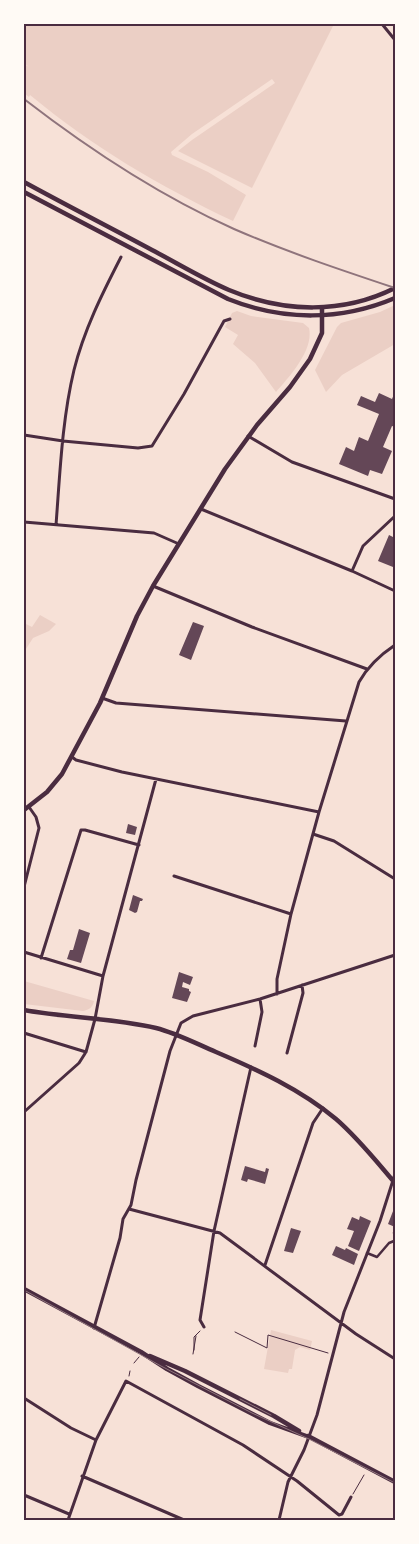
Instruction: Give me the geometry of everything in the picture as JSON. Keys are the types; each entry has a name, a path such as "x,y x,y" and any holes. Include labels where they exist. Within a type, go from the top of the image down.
{"street":[{"path":"382,24 395,40"},
{"path":"24,182 230,290 269,303 304,308 322,308 356,303 395,288"},
{"path":"24,192 228,299 270,312 295,316 323,316 362,310 395,298"},
{"path":"56,525 63,442 74,370 83,339 96,307 121,257"},
{"path":"24,810 47,792 62,774 102,698 137,616 153,586 225,469 248,436 296,380 310,359 322,333 322,308"},
{"path":"24,436 63,442 138,448 152,446 184,394 224,321 230,319"},
{"path":"248,436 292,462 395,499"},
{"path":"201,509 352,571 395,591"},
{"path":"352,571 363,546 395,516"},
{"path":"24,522 154,533 179,544"},
{"path":"153,586 252,627 367,669"},
{"path":"277,994 277,979 291,914 346,721 359,682 377,658 395,645"},
{"path":"102,698 116,703 346,721"},
{"path":"72,757 122,772 320,812"},
{"path":"24,1112 79,1063 86,1052 95,1019 103,976 156,779"},
{"path":"24,887 39,828 36,817 29,807"},
{"path":"41,958 81,830 139,844"},
{"path":"313,834 334,841 395,879"},
{"path":"174,876 291,914"},
{"path":"24,952 103,976"},
{"path":"94,1328 120,1238 123,1219 129,1209 181,1022 189,1018 277,994 395,954"},
{"path":"287,1052 303,993 302,985"},
{"path":"255,1046 262,1012 260,999"},
{"path":"24,1010 44,1014 126,1022 157,1028 251,1067 298,1092 322,1108 352,1134 394,1182"},
{"path":"24,1033 86,1052"},
{"path":"204,1327 200,1320 214,1231 251,1067"},
{"path":"265,1265 313,1123 322,1108"},
{"path":"279,1520 291,1477 320,1409 341,1322 394,1182 395,1174"},
{"path":"129,1209 214,1231 226,1236 341,1322 395,1359"},
{"path":"395,1230 395,1235"},
{"path":"367,1253 377,1257 389,1243 395,1241"},
{"path":"24,1289 140,1355 185,1370 395,1482"},
{"path":"68,1520 96,1440 126,1381 228,1436 291,1477 338,1516 342,1514 352,1497"},
{"path":"24,1398 71,1428 96,1440"},
{"path":"82,1476 184,1520"},
{"path":"24,1495 69,1514"}],"path":[{"path":"193,1354 196,1335 204,1327"},
{"path":"235,1332 266,1348 268,1335 328,1354"},
{"path":"135,1363 140,1355"},
{"path":"126,1381 131,1371"},
{"path":"352,1497 364,1475"}],"shaded area":[{"path":"24,24 334,24 252,188 178,151 275,83 272,79 192,134 171,152 172,155 208,172 246,195 233,221 179,194 127,164 78,132 30,95 29,97 24,93 24,64 29,67 24,63"},
{"path":"395,305 395,344 342,375 326,392 315,370 337,327 341,323 380,312"},
{"path":"237,311 251,316 303,323 309,328 310,336 304,354 276,392 255,363 233,344 238,335 225,327 232,313"},
{"path":"40,615 56,624 49,631 33,638 24,652 24,623 32,627"},
{"path":"24,981 94,1001 90,1008 83,1011 24,1004"},
{"path":"271,1330 312,1341 310,1350 300,1347 295,1350 292,1369 289,1369 288,1373 264,1369"}],"building":[{"path":"395,392 395,427 392,426 383,447 392,451 382,474 370,470 368,476 339,464 346,447 354,451 359,437 368,441 379,414 357,405 361,396 375,402 379,393 392,399"},
{"path":"389,535 395,538 395,560 393,567 378,561"},
{"path":"193,622 204,626 191,660 179,655"},
{"path":"128,824 137,827 135,835 126,833"},
{"path":"133,895 143,899 140,901 135,913 129,910"},
{"path":"79,929 90,933 81,963 67,959 70,950 73,950"},
{"path":"179,972 193,977 190,985 183,982 182,987 189,989 191,992 187,1002 172,998"},
{"path":"245,1166 265,1172 266,1168 269,1169 265,1184 248,1179 247,1182 241,1180"},
{"path":"395,1206 395,1227 388,1224"},
{"path":"360,1216 371,1221 359,1251 348,1246 354,1231 347,1229 352,1217 359,1220"},
{"path":"291,1228 301,1231 293,1253 284,1251"},
{"path":"336,1246 345,1250 346,1248 358,1254 354,1265 332,1255"}],"tram line":[{"path":"24,1290 161,1366 395,1483"},
{"path":"240,1399 271,1415"}],"railway":[{"path":"24,99 99,154 178,202 234,229 274,245 395,288"}]}
